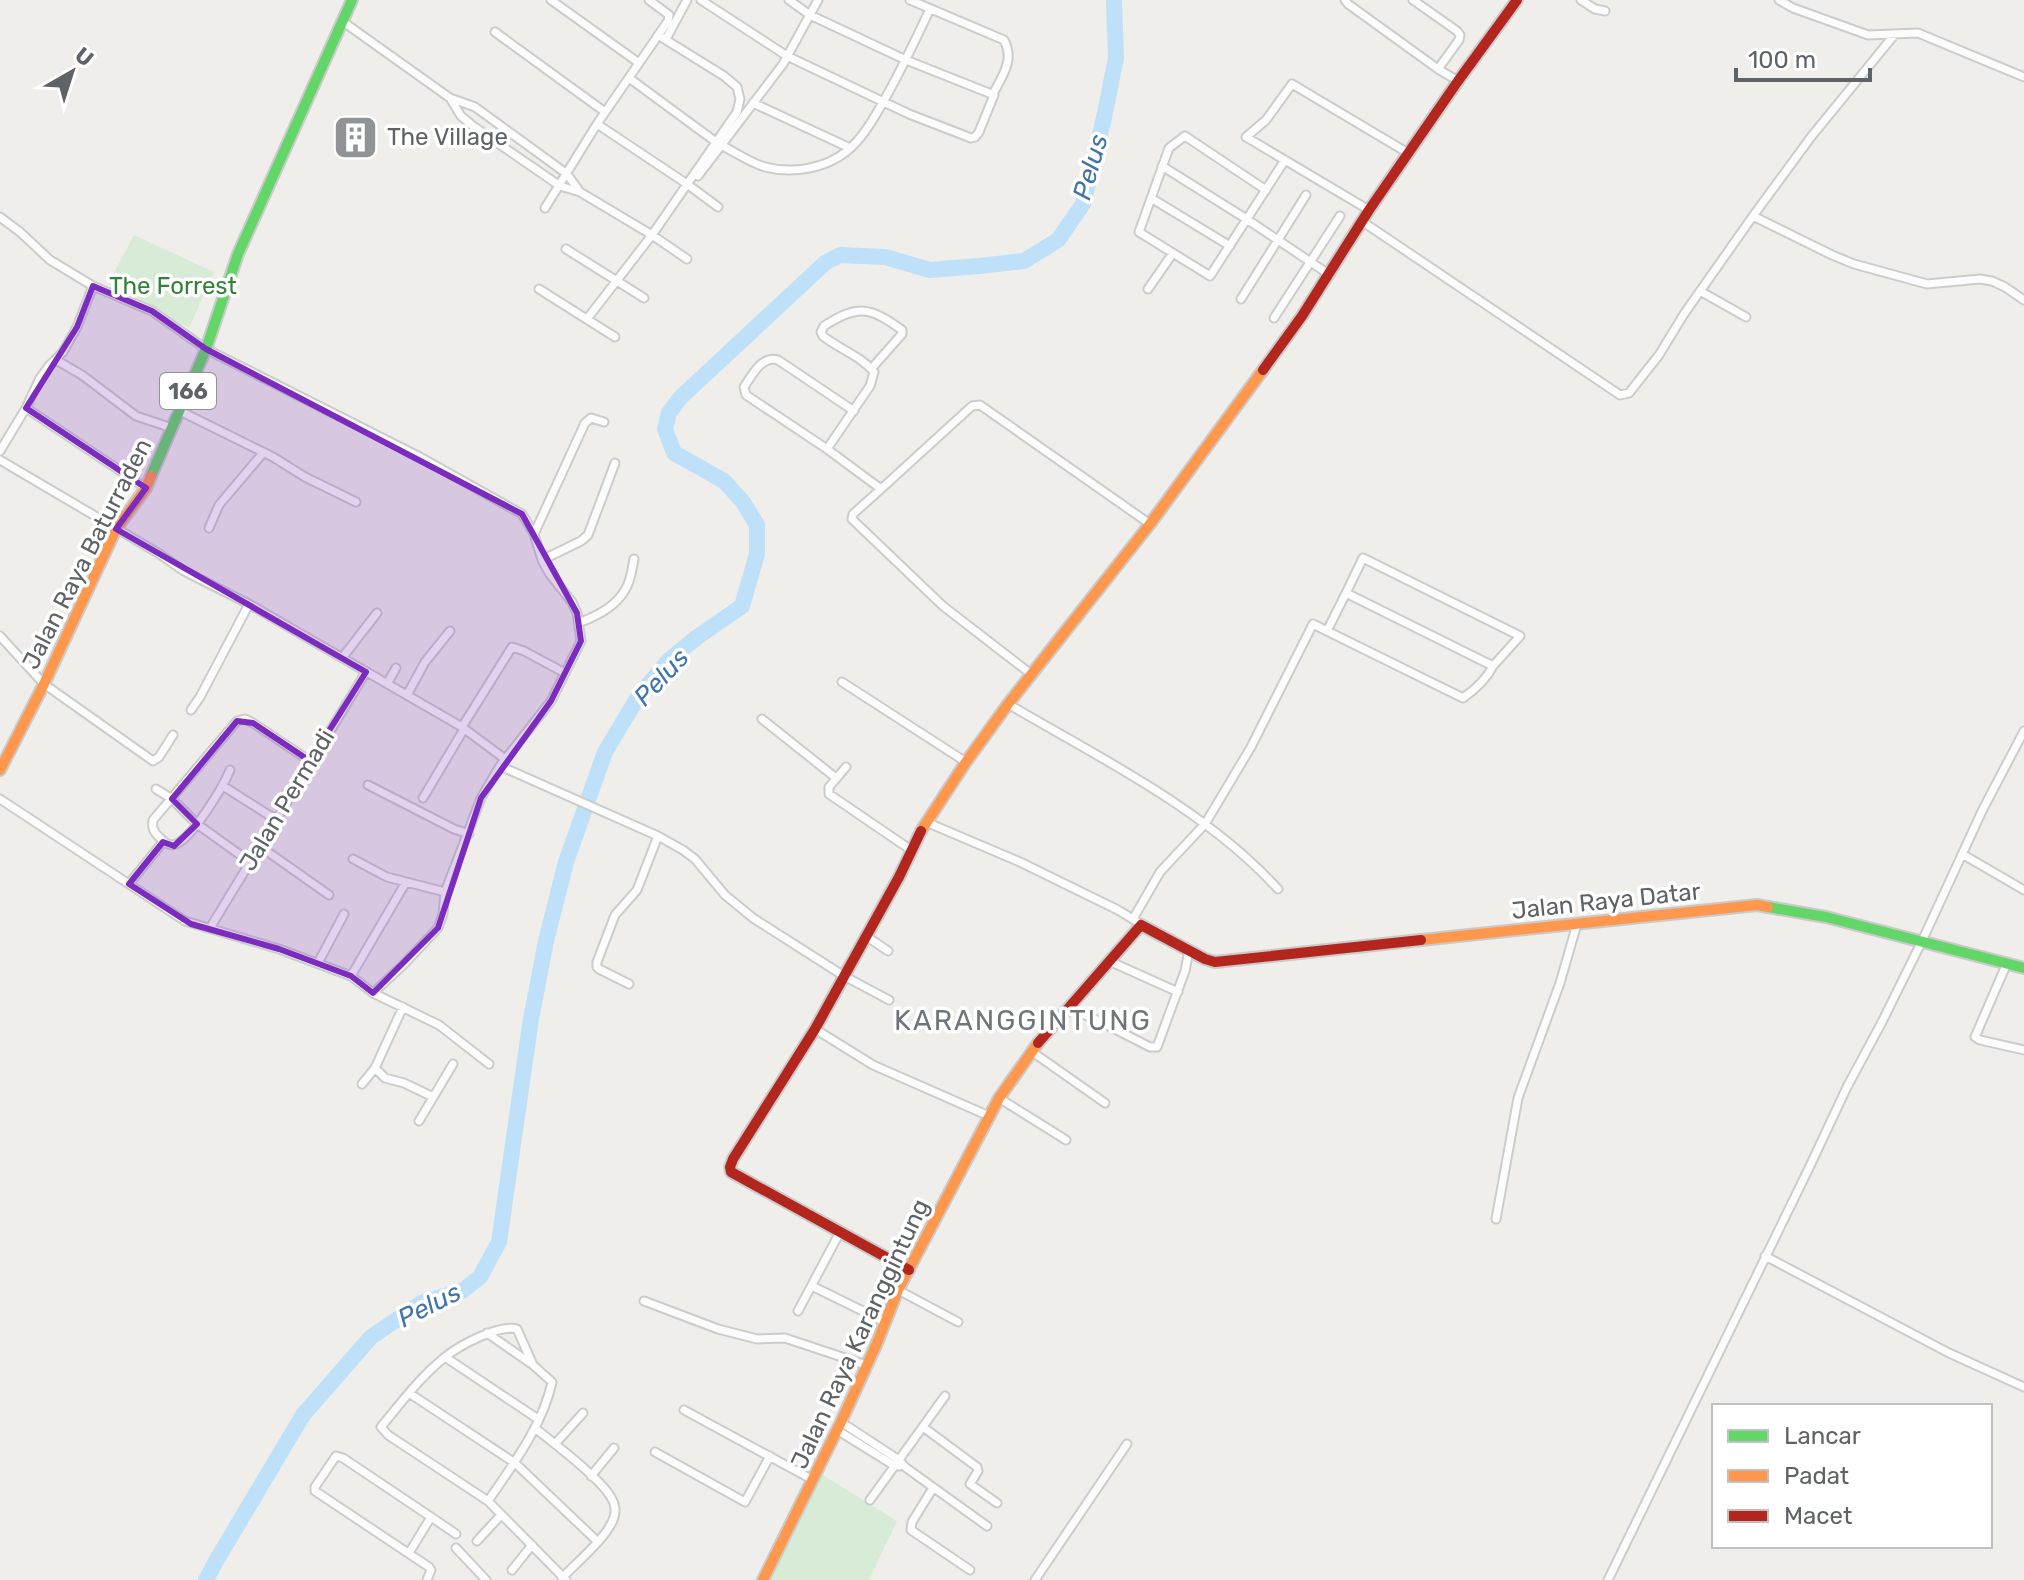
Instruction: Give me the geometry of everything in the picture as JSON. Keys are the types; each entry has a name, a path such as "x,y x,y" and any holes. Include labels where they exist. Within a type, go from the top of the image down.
{"street":[{"name":"Jalan Raya Baturraden","path":"0,770 4,754 44,684 116,529 146,488 206,349 238,254 352,0"},
{"path":"551,0 639,63"},
{"path":"649,0 670,17 662,37"},
{"path":"545,208 605,112 687,0"},
{"path":"701,0 787,56 909,114 975,137 1010,59 1009,49 1004,40 910,0"},
{"path":"789,0 810,15 906,60 993,94"},
{"path":"718,143 753,103 787,56 818,0"},
{"path":"1345,0 1458,81"},
{"path":"1413,0 1460,35 1438,69"},
{"path":"909,1270 731,1172 733,1159 815,1029 926,822 966,762 1031,674 1150,524 1259,376 1330,275 1408,153 1517,0"},
{"path":"1581,0 1605,11"},
{"path":"1779,0 1868,35 1918,33 2024,77"},
{"path":"629,78 718,143 760,166 804,169 828,162 861,138 906,60 930,9"},
{"path":"342,21 450,98 468,103 480,111 567,174 580,192"},
{"path":"495,32 605,112"},
{"path":"1363,222 1620,395 1629,393 1659,355 1700,291 1811,137 1895,34"},
{"path":"587,319 652,235 737,112 740,92 737,87 662,37"},
{"path":"1369,210 1246,137 1266,120 1292,84 1408,153"},
{"path":"450,98 461,116 560,186 580,192 687,259"},
{"path":"753,103 850,148"},
{"path":"471,124 480,111"},
{"path":"597,124 718,207"},
{"path":"1266,190 1185,136 1169,148 1139,232 1210,276 1248,220 1285,160"},
{"path":"1162,166 1330,275"},
{"path":"1241,299 1306,195"},
{"path":"1151,198 1230,246"},
{"path":"1274,318 1340,216"},
{"path":"1753,216 1854,264 1927,284 1980,279 1992,281 2024,300"},
{"path":"0,217 50,260 93,286 152,311 206,349 420,457 522,514 534,534 549,573 572,602 581,641 551,701 503,763 481,798 469,834 441,891 443,914 438,928 373,993"},
{"path":"566,249 644,298"},
{"path":"1148,289 1173,253"},
{"path":"0,451 40,378 63,352 77,327 93,286"},
{"path":"539,289 615,337"},
{"path":"1700,291 1746,317"},
{"path":"827,449 870,386 874,375 872,368 823,336 824,326 863,310 888,320 902,330 902,334 872,368"},
{"path":"854,411 772,358 761,364 744,387 746,395 881,489"},
{"path":"56,360 82,375 136,416 172,428"},
{"path":"1031,674 943,606 852,519 853,514 972,406 980,405 1150,524"},
{"path":"26,408 146,488"},
{"path":"180,411 356,502"},
{"path":"534,534 585,423 591,418 604,422"},
{"path":"209,528 219,505 263,453"},
{"path":"0,460 184,571 249,604 463,728 503,763 567,797 683,850 744,911 844,976 889,1000"},
{"path":"542,560 588,535 615,463"},
{"path":"1137,922 1160,872 1205,824 1251,747 1313,624 1327,631 1463,698 1476,689 1520,636 1363,558 1327,631"},
{"path":"578,623 606,609 625,591 634,559"},
{"path":"1346,593 1493,666"},
{"path":"191,710 249,604"},
{"path":"342,658 377,613"},
{"path":"407,695 425,662 450,631"},
{"path":"0,636 44,684 153,761 173,735"},
{"path":"423,798 512,647 565,673"},
{"path":"387,684 396,668"},
{"name":"Jalan Permadi","path":"210,928 366,672"},
{"path":"842,682 966,762"},
{"path":"1008,704 1140,781 1205,824 1237,848 1278,889"},
{"path":"230,770 197,824 178,843 170,845 163,842 151,825 153,820 240,719 253,723 310,761"},
{"path":"762,719 836,778"},
{"path":"1608,1580 1847,1087 1922,941 1983,809 2024,731"},
{"path":"846,767 829,787 829,794 911,850"},
{"path":"368,785 469,834"},
{"path":"223,786 275,819"},
{"path":"156,789 172,799 197,824 250,862"},
{"path":"0,799 185,921 279,949 351,976 373,993 439,1025 489,1064"},
{"path":"926,822 1020,862 1189,950 1185,971 1160,1043 1154,1048 1068,1008"},
{"path":"629,984 599,969 597,962 615,915 637,890 658,836"},
{"path":"129,884 163,842"},
{"path":"258,845 329,895"},
{"path":"1962,854 2024,890"},
{"path":"353,859 387,877 441,891"},
{"path":"351,976 406,882"},
{"name":"Jalan Raya Datar","path":"1189,950 1215,962 1757,905 1826,917 2024,968"},
{"path":"318,963 344,914"},
{"name":"Jalan Raya Karanggintung","path":"763,1580 839,1426 898,1290 999,1098 1031,1051 1109,961 1137,922"},
{"path":"1496,1219 1518,1098 1560,983 1577,924"},
{"path":"866,936 888,951"},
{"path":"1109,961 1178,992"},
{"path":"2007,963 1975,1037 2024,1050"},
{"path":"362,1084 375,1068 403,1007"},
{"path":"815,1029 873,1065 989,1116"},
{"path":"1031,1051 1105,1103"},
{"path":"419,1121 453,1064"},
{"path":"375,1068 385,1078 433,1097"},
{"path":"999,1098 1066,1140"},
{"path":"798,1311 840,1232"},
{"path":"1765,1256 1949,1353 2024,1387"},
{"path":"812,1286 885,1322"},
{"path":"898,1290 958,1322"},
{"path":"644,1301 718,1329 757,1339 785,1338 866,1365"},
{"path":"533,1365 517,1329 511,1327 487,1333 445,1357 381,1427 488,1501 564,1579 598,1542 614,1518 615,1506 610,1495 591,1476 535,1428"},
{"path":"487,1333 552,1382 535,1428 488,1501"},
{"path":"445,1357 538,1419"},
{"path":"409,1393 515,1463 598,1542"},
{"path":"870,1500 945,1396"},
{"path":"684,1410 813,1480"},
{"path":"555,1444 583,1413"},
{"path":"839,1426 905,1467 987,1526"},
{"path":"923,1427 977,1467 978,1471 970,1484 997,1503"},
{"path":"1035,1580 1127,1444"},
{"path":"591,1476 614,1448"},
{"path":"655,1452 745,1502 770,1456"},
{"path":"427,1580 431,1570 315,1491 315,1487 339,1456 456,1534"},
{"path":"933,1488 912,1522 911,1530 970,1570"},
{"path":"477,1541 501,1515"},
{"path":"409,1553 431,1517"},
{"path":"512,1570 532,1545"},
{"path":"456,1548 486,1580"}],"highlighted area":[{"path":"93,286 152,311 206,349 522,514 577,613 581,641 551,701 481,798 438,928 373,993 351,976 279,949 191,924 129,884 163,842 174,846 197,824 172,799 237,721 253,723 310,761 366,672 116,529 146,488 26,408 77,327"}],"green space":[{"name":"The Forrest","path":"134,235 214,272 189,328 134,300 135,294 109,282"},
{"path":"821,1474 897,1521 869,1580 770,1580"}],"waterway":[{"name":"Pelus","path":"206,1580 303,1415 371,1337 421,1303 462,1291 480,1277 499,1242 531,1019 546,941 566,862 605,752 638,697 669,660 742,606 757,554 757,525 743,502 724,481 674,453 665,429 669,413 680,398 825,263 840,255 885,257 930,270 1024,261 1058,240 1083,204 1104,118 1116,58 1114,0"}],"traffic: fast":[{"path":"151,476 206,349 238,254 352,0"},
{"path":"1768,907 1826,917 2024,968"}],"traffic: slow":[{"path":"921,831 1008,704 1150,524 1263,370"},
{"path":"0,770 116,529 146,488 151,476"},
{"path":"1421,940 1757,905 1768,907"},
{"path":"763,1580 841,1422 898,1290 999,1098 1038,1043"}],"traffic: jam":[{"path":"1263,370 1302,316 1369,210 1517,0"},
{"path":"909,1270 731,1172 730,1167 815,1029 921,831"},
{"path":"1038,1043 1141,925 1215,962 1421,940"}],"place":[{"name":"The Village","path":"356,137"}],"district":[{"name":"KARANGGINTUNG","path":"1023,1020"}]}
